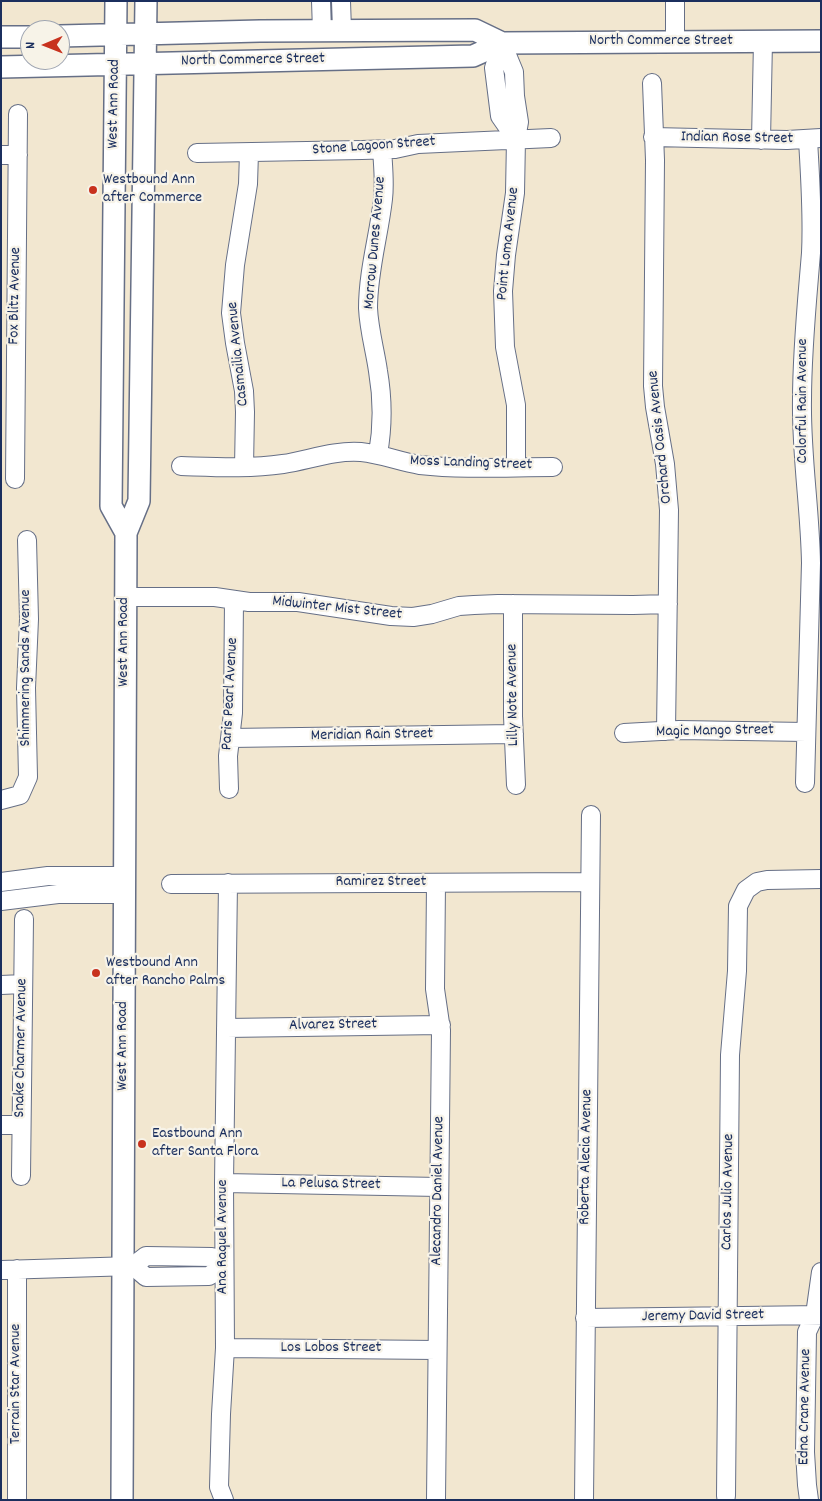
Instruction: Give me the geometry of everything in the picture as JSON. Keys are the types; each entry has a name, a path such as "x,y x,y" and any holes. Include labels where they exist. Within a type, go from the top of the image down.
{"main road":[{"name":"West Ann Road","path":"116,1 111,506 126,533"},
{"name":"West Ann Road","path":"122,1500 128,1266 124,885 126,533 139,501 146,1"},
{"name":"North Commerce Street","path":"70,36 475,30 502,43"},
{"path":"1,38 20,37"},
{"name":"North Commerce Street","path":"1,67 145,62 473,56 502,43 821,41"}],"street":[{"path":"321,1 332,31"},
{"path":"332,31 342,1"},
{"path":"675,1 675,42"},
{"path":"762,140 763,41"},
{"path":"502,43 494,68 500,116 516,139"},
{"name":"Orchard Oasis Avenue","path":"652,83 655,160 653,379 655,407 665,464 669,510 666,731"},
{"name":"Fox Blitz Avenue","path":"14,479 8,430 9,155 18,114"},
{"name":"Indian Rose Street","path":"653,137 762,140 814,138"},
{"name":"Stone Lagoon Street","path":"197,153 395,149 418,144 551,138"},
{"name":"Colorful Rain Avenue","path":"806,783 810,539 801,435 802,362 811,253 814,138"},
{"name":"Point Loma Avenue","path":"516,139 515,193 503,291 506,347 516,405 516,467"},
{"name":"Morrow Dunes Avenue","path":"378,454 382,431 381,394 370,332 368,308 369,284 383,196 382,149"},
{"name":"Casmailia Avenue","path":"244,467 245,412 232,313 235,265 248,184 249,152"},
{"name":"Moss Landing Street","path":"181,466 244,467 285,464 306,458 348,452 386,455 404,462 437,466 553,467"},
{"name":"Shimmering Sands Avenue","path":"1,800 20,795 28,777 26,540"},
{"name":"Midwinter Mist Street","path":"125,597 214,597 250,602 298,602 391,616 413,617 432,614 459,606 668,604"},
{"name":"Paris Pearl Avenue","path":"229,789 228,756 234,713 234,600"},
{"name":"Lilly Note Avenue","path":"514,604 516,786"},
{"name":"Magic Mango Street","path":"624,734 666,731 806,732"},
{"name":"Meridian Rain Street","path":"230,738 514,734"},
{"name":"Roberta Alecia Avenue","path":"584,1498 591,815"},
{"path":"1,882 48,876 124,885"},
{"name":"Carlos Julio Avenue","path":"726,1496 730,1055 737,971 738,906 746,890 757,882 767,880 821,879"},
{"name":"Ramirez Street","path":"171,884 590,882"},
{"name":"Alecandro Daniel Avenue","path":"436,883 435,989 441,1025 436,1500"},
{"name":"Ana Raquel Avenue","path":"224,1500 219,1487 225,1348 224,1183 228,884"},
{"path":"1,901 124,885"},
{"name":"Snake Charmer Avenue","path":"21,1176 24,920"},
{"path":"1,985 23,984"},
{"name":"Alvarez Street","path":"226,1028 441,1025"},
{"path":"1,1125 22,1125"},
{"name":"La Pelusa Street","path":"224,1183 439,1187"},
{"path":"9,1269 128,1266 146,1256 212,1257 224,1265"},
{"name":"Terrain Star Avenue","path":"9,1269 17,1500"},
{"name":"Edna Crane Avenue","path":"809,1500 805,1452 807,1332 819,1319 821,1272"},
{"name":"Jeremy David Street","path":"585,1318 727,1317 819,1319"},
{"name":"Los Lobos Street","path":"225,1348 437,1350"}],"place":[{"name":"Westbound Ann after Commerce","path":"93,190"},
{"name":"Westbound Ann after Rancho Palms","path":"96,973"},
{"name":"Eastbound Ann after Santa Flora","path":"142,1144"}]}
